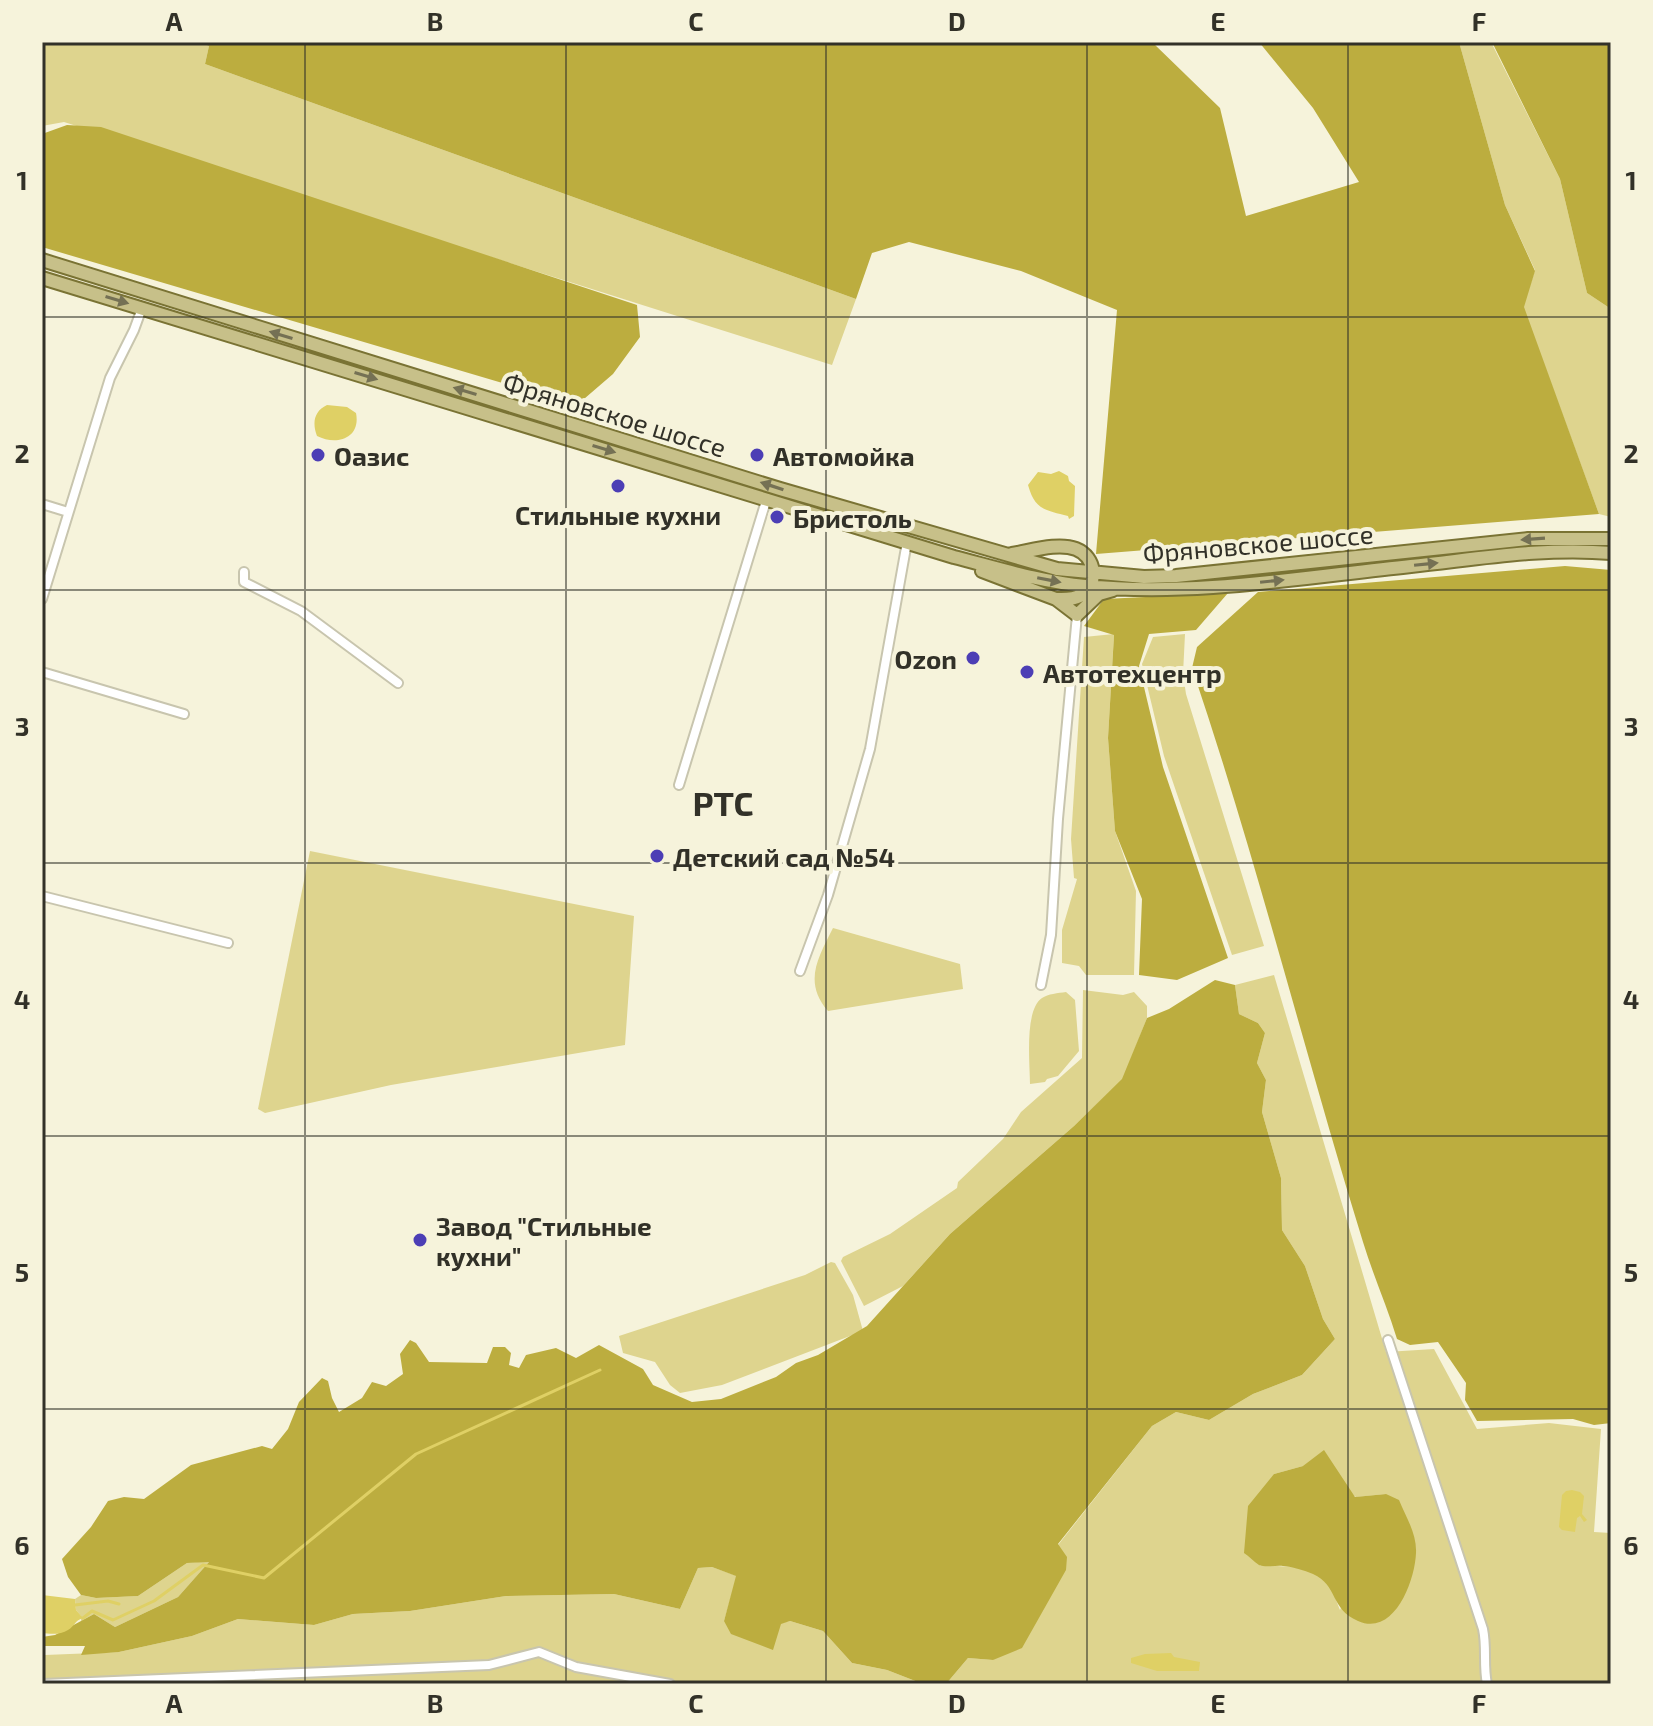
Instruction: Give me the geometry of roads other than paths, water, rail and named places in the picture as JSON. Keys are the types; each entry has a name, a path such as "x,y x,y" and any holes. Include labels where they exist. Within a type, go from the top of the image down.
{"main road":[{"name":"Фряновское шоссе","path":"42,260 780,489 1057,569 1144,577 1176,576 1528,539 1611,539"},
{"name":"Фряновское шоссе","path":"42,278 652,463 766,501 954,557 1055,582 1090,587 1177,589 1528,552 1611,553"},
{"path":"1007,555 1055,547 1079,550 1089,560 1094,573 1077,615"},
{"path":"954,557 1056,599 1077,615"},
{"path":"1056,599 1083,595 1090,587"},
{"path":"1077,615 1099,594 1121,588"}],"street":[{"path":"42,599 110,378 142,308"},
{"path":"679,785 766,501"},
{"path":"42,504 68,512"},
{"path":"800,971 828,895 870,749 907,542"},
{"path":"244,572 244,582 301,611 398,683"},
{"path":"1041,985 1051,935 1058,819 1077,615"},
{"path":"42,672 184,714"},
{"path":"42,896 228,943"},
{"path":"1388,1340 1483,1629 1487,1646 1484,1671 1487,1684"},
{"path":"43,1684 489,1665 539,1652 576,1667 670,1684"}],"waterway":[{"path":"83,1618 92,1611 113,1620 154,1601 203,1565 264,1578 416,1454 600,1370"},
{"path":"75,1605 108,1601 119,1604"}],"place":[{"name":"Оазис","path":"318,455"},
{"name":"Автомойка","path":"757,455"},
{"name":"Стильные кухни","path":"618,486"},
{"name":"Бристоль","path":"777,517"},
{"name":"Ozon","path":"973,658"},
{"name":"Автотехцентр","path":"1027,672"},
{"name":"Детский сад №54","path":"657,856"},
{"name":"Завод \"Стильные кухни\"","path":"420,1240"}],"district":[{"name":"РТС","path":"723,802"}]}
